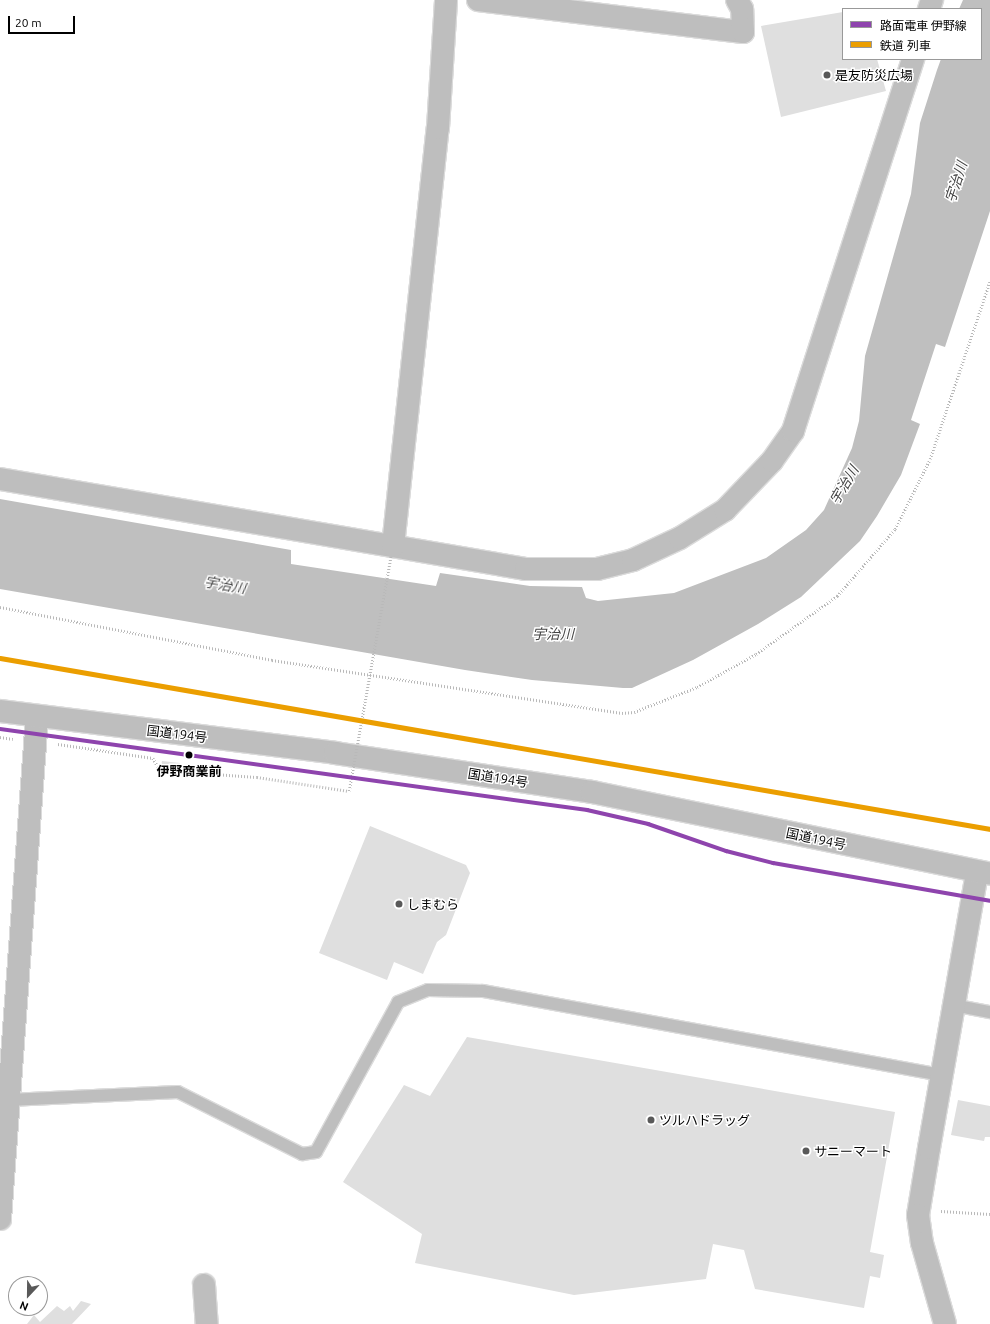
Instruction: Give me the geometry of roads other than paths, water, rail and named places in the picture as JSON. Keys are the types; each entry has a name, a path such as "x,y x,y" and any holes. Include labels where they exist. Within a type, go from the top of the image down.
{"main road":[{"path":"392,551 438,128 446,0"},
{"path":"478,0 743,32 742,9 737,0"},
{"path":"0,479 392,551 526,569 597,569 633,560 680,538 725,510 772,461 793,431 914,60"},
{"name":"国道194号","path":"0,711 335,753 592,792 983,874"},
{"path":"0,1219 37,716"},
{"path":"945,1324 922,1243 919,1210 953,1006 983,874"},
{"path":"204,1285 207,1324"}],"lane":[{"path":"9,1100 178,1092 302,1154 316,1152 398,1002 428,990 483,991 941,1075"},
{"path":"953,1006 990,1012"}],"water":[{"name":"宇治川","path":"963,0 990,0 990,211 945,347 936,344 911,420 920,424 901,475 877,516 860,541 801,597 758,624 693,660 632,688 623,688 532,680 465,670 0,589 0,499 291,550 291,564 436,586 440,573 530,586 582,587 586,598 598,601 674,593 766,558 806,530 824,510 852,448 859,421 865,356 911,194 920,123 937,70 941,60 982,60 982,8 959,8"}],"tram line":[{"name":"伊野線","path":"0,729 587,810 648,824 726,851 773,863 990,901"}],"rail line":[{"name":"列車","path":"0,658 990,829"}],"place":[{"name":"是友防災広場","path":"827,75"},
{"name":"伊野商業前","path":"189,755"},
{"name":"しまむら","path":"399,904"},
{"name":"ツルハドラッグ","path":"651,1120"},
{"name":"サニーマート","path":"806,1151"}]}
